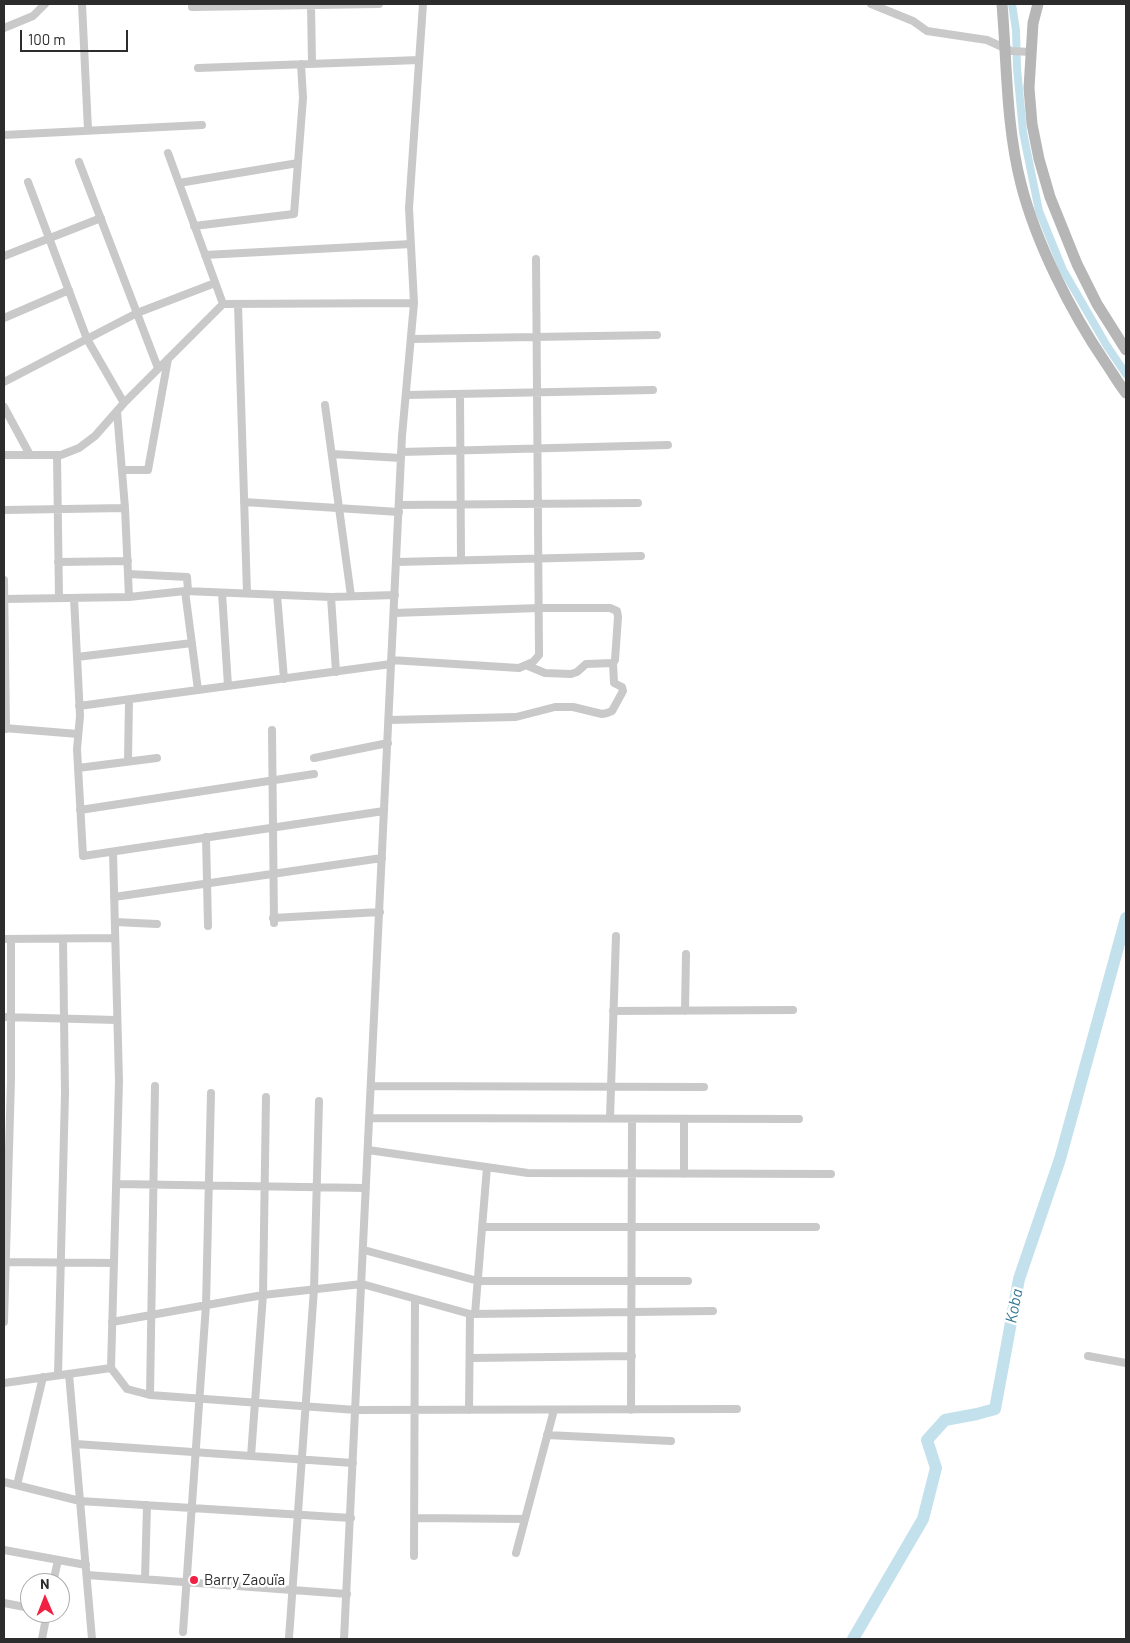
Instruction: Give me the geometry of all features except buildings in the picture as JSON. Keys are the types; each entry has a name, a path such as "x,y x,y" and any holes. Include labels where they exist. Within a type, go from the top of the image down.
{"street":[{"path":"4,28 34,16 45,4"},
{"path":"82,4 88,130"},
{"path":"311,4 312,64"},
{"path":"192,7 379,4"},
{"path":"344,1639 401,455 414,303 408,208 423,4"},
{"path":"871,4 913,22 926,31 987,40 1006,50 1031,52"},
{"path":"1002,4 1009,116 1020,183 1030,216 1084,332 1126,392"},
{"path":"1038,4 1033,23 1029,88 1032,124 1039,159 1050,197 1077,264 1109,324 1126,350"},
{"path":"198,68 419,60"},
{"path":"194,226 294,214 304,98 301,64"},
{"path":"4,135 202,125"},
{"path":"168,153 223,304"},
{"path":"79,162 158,368"},
{"path":"179,183 298,163"},
{"path":"28,182 87,339 124,403"},
{"path":"4,256 101,218"},
{"path":"205,255 411,244"},
{"path":"79,706 336,672 391,662 519,668 528,666 533,662 539,655 536,259"},
{"path":"4,382 137,313 215,283"},
{"path":"4,318 69,290"},
{"path":"4,455 61,455 79,448 95,436 124,403 223,304 414,303"},
{"path":"238,304 247,593"},
{"path":"411,340 657,335"},
{"path":"122,470 148,470 168,359"},
{"path":"406,395 653,390"},
{"path":"460,394 462,560"},
{"path":"325,405 351,596"},
{"path":"4,408 30,455"},
{"path":"117,411 125,508 129,597"},
{"path":"332,454 401,455 461,450 668,445"},
{"path":"57,455 59,598"},
{"path":"244,502 339,508 399,509 461,505 638,503"},
{"path":"4,510 125,508"},
{"path":"396,562 641,556"},
{"path":"58,562 128,561"},
{"path":"128,574 187,577 186,591 198,690"},
{"path":"4,580 5,728 78,734"},
{"path":"4,599 129,597 186,591 331,597 394,595"},
{"path":"222,592 228,686"},
{"path":"277,595 284,679"},
{"path":"331,597 336,672"},
{"path":"74,598 79,706 78,768 83,856 384,811"},
{"path":"389,720 516,717 555,707 573,707 607,714 612,711 623,689 614,683 613,663 615,660 618,618 617,611 613,608 394,612"},
{"path":"77,657 192,643"},
{"path":"528,666 545,673 571,674 577,672 586,664 613,663"},
{"path":"128,761 130,700"},
{"path":"272,730 274,921 380,912"},
{"path":"314,758 388,743"},
{"path":"78,768 157,758"},
{"path":"80,810 314,774"},
{"path":"206,837 208,926"},
{"path":"113,852 119,1081 111,1368 127,1389 150,1395 356,1410 737,1409"},
{"path":"114,897 382,858"},
{"path":"115,922 157,924"},
{"path":"610,1118 616,936"},
{"path":"4,1322 12,1080 7,1017 7,940 115,938"},
{"path":"58,1376 65,1093 63,939"},
{"path":"685,1011 686,954"},
{"path":"613,1011 793,1010"},
{"path":"7,1017 117,1020"},
{"path":"150,1395 155,1086"},
{"path":"371,1086 704,1087"},
{"path":"183,1632 206,1305 212,1093"},
{"path":"251,1456 263,1295 266,1097"},
{"path":"290,1638 314,1289 319,1101"},
{"path":"370,1118 799,1119"},
{"path":"631,1410 632,1119"},
{"path":"684,1119 684,1174"},
{"path":"368,1150 528,1173 831,1174"},
{"path":"469,1410 472,1314 478,1281 487,1167"},
{"path":"116,1184 366,1188"},
{"path":"482,1227 816,1227"},
{"path":"364,1250 478,1281 688,1281"},
{"path":"5,1262 114,1264"},
{"path":"112,1322 263,1295 362,1284 472,1314 713,1311"},
{"path":"414,1556 415,1299"},
{"path":"470,1358 632,1356"},
{"path":"1088,1356 1126,1363"},
{"path":"4,1383 111,1368"},
{"path":"69,1374 92,1639"},
{"path":"17,1486 43,1378"},
{"path":"516,1553 554,1410"},
{"path":"547,1435 671,1441"},
{"path":"76,1444 353,1463"},
{"path":"4,1482 80,1501 351,1518"},
{"path":"145,1579 147,1505"},
{"path":"414,1518 525,1519"},
{"path":"4,1550 86,1565"},
{"path":"55,1573 58,1560"},
{"path":"87,1575 347,1594"},
{"path":"4,1603 20,1606"},
{"path":"42,1639 45,1623"}],"waterway":[{"path":"1012,4 1016,30 1017,68 1023,132 1039,211 1063,270 1107,346 1126,374"},
{"name":"Koba","path":"853,1639 923,1519 936,1468 927,1440 945,1420 995,1409 1019,1279 1060,1159 1126,918"}],"place":[{"name":"Barry Zaouïa","path":"194,1580"}]}
